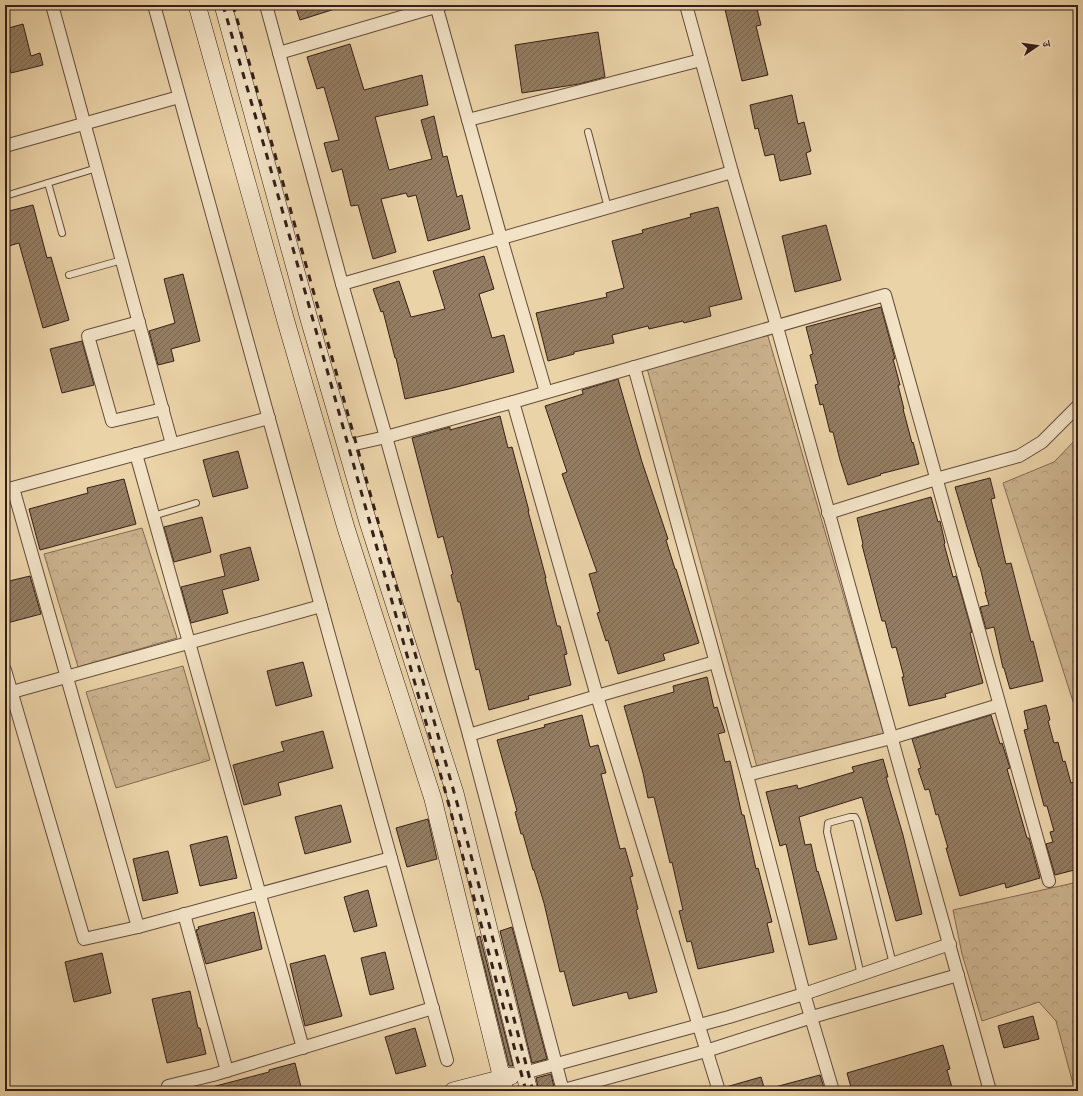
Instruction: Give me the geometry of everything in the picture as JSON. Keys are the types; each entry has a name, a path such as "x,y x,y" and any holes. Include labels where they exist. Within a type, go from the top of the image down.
{"main road":[{"path":"197,5 346,528 432,799 503,1085"},
{"path":"223,5 309,319 368,522 454,793 529,1091"},
{"path":"454,1091 503,1085 524,1073"}],"street":[{"path":"52,5 172,444"},
{"path":"154,5 447,1060"},
{"path":"266,5 342,284 469,735 556,1063 562,1091 706,1051 812,1017 958,975"},
{"path":"686,5 990,1091"},
{"path":"279,52 438,6 500,238 546,392"},
{"path":"468,120 701,60"},
{"path":"5,146 180,98"},
{"path":"342,284 732,172"},
{"path":"346,446 386,437 513,402 885,296 1049,881"},
{"path":"139,322 88,336 112,421 163,409"},
{"path":"634,367 747,775 804,994 833,1091"},
{"path":"513,402 597,696 719,1091"},
{"path":"828,513 936,479 1019,456 1042,442 1078,406"},
{"path":"138,927 67,677 9,489 269,418"},
{"path":"136,454 303,1048"},
{"path":"8,693 321,606"},
{"path":"469,735 715,662"},
{"path":"5,670 8,693 84,939 138,927 391,858"},
{"path":"747,775 891,738 999,705"},
{"path":"184,914 227,1071"},
{"path":"524,1073 804,994 950,944"},
{"path":"168,1086 227,1071 433,1008"}],"lane":[{"path":"588,132 608,208"},
{"path":"5,196 97,168"},
{"path":"48,183 62,233"},
{"path":"69,275 122,260"},
{"path":"153,516 196,503"},
{"path":"861,975 827,832 828,823 850,817 855,817 857,821 893,964"}],"green space":[{"path":"765,326 884,734 757,767 645,361"},
{"path":"1078,437 1078,717 1003,483 1054,462"},
{"path":"142,528 177,638 78,667 44,554"},
{"path":"183,666 210,760 116,788 86,692"},
{"path":"1078,882 1078,1091 1075,1091 1056,1021 1039,1002 982,1021 962,954 953,910"}],"building":[{"path":"295,5 338,5 338,8 300,20"},
{"path":"724,5 756,5 761,25 756,26 768,75 742,81"},
{"path":"23,24 31,56 40,53 43,65 11,73 5,49 5,29"},
{"path":"598,32 605,77 579,84 522,93 515,45"},
{"path":"350,44 364,90 422,75 428,105 375,117 389,170 432,159 421,120 434,116 443,157 447,156 457,197 462,195 470,229 428,241 416,195 408,197 406,193 381,199 396,252 373,259 358,205 351,206 342,169 332,172 324,143 339,140 324,87 317,89 307,57"},
{"path":"792,95 798,124 804,122 811,151 806,153 811,174 780,181 774,154 765,156 758,128 755,129 750,105"},
{"path":"33,205 47,258 51,257 69,320 43,328 19,243 5,247 5,212"},
{"path":"718,207 742,299 709,307 711,316 684,323 683,321 649,329 648,326 612,335 614,343 574,352 574,354 548,361 536,313 607,297 606,293 624,288 612,241 643,233 642,230 691,217 690,214"},
{"path":"826,225 841,280 795,292 782,236"},
{"path":"484,256 494,289 479,294 492,338 504,335 514,372 405,399 396,358 383,311 381,312 373,289 399,281 411,317 445,309 433,271"},
{"path":"183,274 200,341 171,349 174,361 158,365 149,331 175,323 164,279"},
{"path":"881,307 895,359 893,359 900,385 898,385 903,409 919,464 880,474 881,475 848,485 833,432 830,432 823,404 820,405 815,385 818,384 810,355 813,354 806,327"},
{"path":"82,341 94,385 62,393 50,349"},
{"path":"618,379 642,462 668,539 666,540 699,643 663,654 665,660 618,674 608,640 606,641 597,613 600,612 589,574 597,572 562,474 567,472 545,406 583,394 582,390"},
{"path":"500,416 508,448 512,447 557,626 560,626 567,654 564,655 571,685 528,696 529,699 489,710 479,669 476,670 460,602 458,602 451,575 453,574 443,536 438,538 412,438 450,427 450,430"},
{"path":"238,451 248,488 213,497 203,460"},
{"path":"990,478 995,498 991,499 1006,564 1011,563 1031,642 1033,641 1043,681 1010,689 1003,668 994,627 986,629 980,607 989,605 980,567 955,487"},
{"path":"124,479 136,524 40,550 29,509 88,493 87,488"},
{"path":"931,497 938,522 940,521 944,544 953,577 956,576 972,632 970,633 983,683 945,694 946,697 909,706 902,677 904,677 896,647 892,648 885,621 882,621 862,545 857,518"},
{"path":"202,517 211,552 174,562 164,527"},
{"path":"250,547 259,580 222,590 228,613 191,623 181,587 225,576 220,555"},
{"path":"30,576 41,614 7,623 5,616 5,582"},
{"path":"303,662 312,696 276,706 267,671"},
{"path":"707,677 714,708 717,707 725,732 718,734 725,762 730,761 756,869 758,868 772,922 767,923 774,952 698,969 691,941 687,942 679,911 683,910 672,862 670,863 654,797 648,798 643,773 624,706 674,692 673,686"},
{"path":"1046,705 1050,720 1048,721 1054,743 1058,742 1063,762 1065,761 1071,783 1078,781 1078,869 1055,875 1046,844 1053,842 1050,832 1054,831 1047,806 1044,806 1024,730 1028,729 1024,711"},
{"path":"582,715 590,747 598,745 606,773 601,774 620,849 625,848 633,876 630,877 638,909 636,910 657,992 629,999 627,992 573,1006 564,971 560,972 544,903 523,834 521,834 515,812 517,811 497,740"},
{"path":"991,715 1000,744 1002,743 1010,768 1007,769 1040,878 1006,888 1005,883 960,896 938,814 936,815 929,789 925,790 918,769 921,768 912,739"},
{"path":"323,731 333,768 278,783 281,795 244,805 233,765 284,751 281,742"},
{"path":"883,759 888,777 886,777 903,835 922,914 896,921 862,797 799,817 805,845 811,844 817,872 818,871 837,939 809,945 786,844 780,846 766,792 797,785 798,789 854,772 852,767"},
{"path":"341,805 351,842 305,854 295,817"},
{"path":"428,819 437,859 407,867 396,828"},
{"path":"227,836 237,878 200,886 190,845"},
{"path":"168,851 178,893 143,901 133,859"},
{"path":"368,890 377,926 354,932 344,897"},
{"path":"254,912 262,949 206,964 196,930 199,929 198,927"},
{"path":"512,927 547,1059 532,1063 500,931"},
{"path":"480,936 513,1066 509,1066 477,937"},
{"path":"385,952 394,989 370,995 361,958"},
{"path":"102,953 111,993 74,1002 65,962"},
{"path":"325,955 342,1016 305,1026 290,964"},
{"path":"190,991 198,1028 200,1028 206,1054 167,1063 152,999"},
{"path":"1033,1016 1039,1039 1004,1048 998,1026"},
{"path":"415,1028 426,1066 396,1074 385,1037"},
{"path":"943,1045 950,1069 947,1070 953,1091 852,1091 847,1073"},
{"path":"295,1063 302,1091 213,1091 212,1087 269,1072 269,1070"},
{"path":"551,1074 554,1087 553,1091 539,1091 536,1078"},
{"path":"820,1075 825,1091 776,1091 775,1087"},
{"path":"761,1077 765,1091 726,1091 726,1087"}],"railway":[{"path":"223,5 267,156 446,794 526,1091"},
{"path":"233,5 459,810 533,1091"}]}
